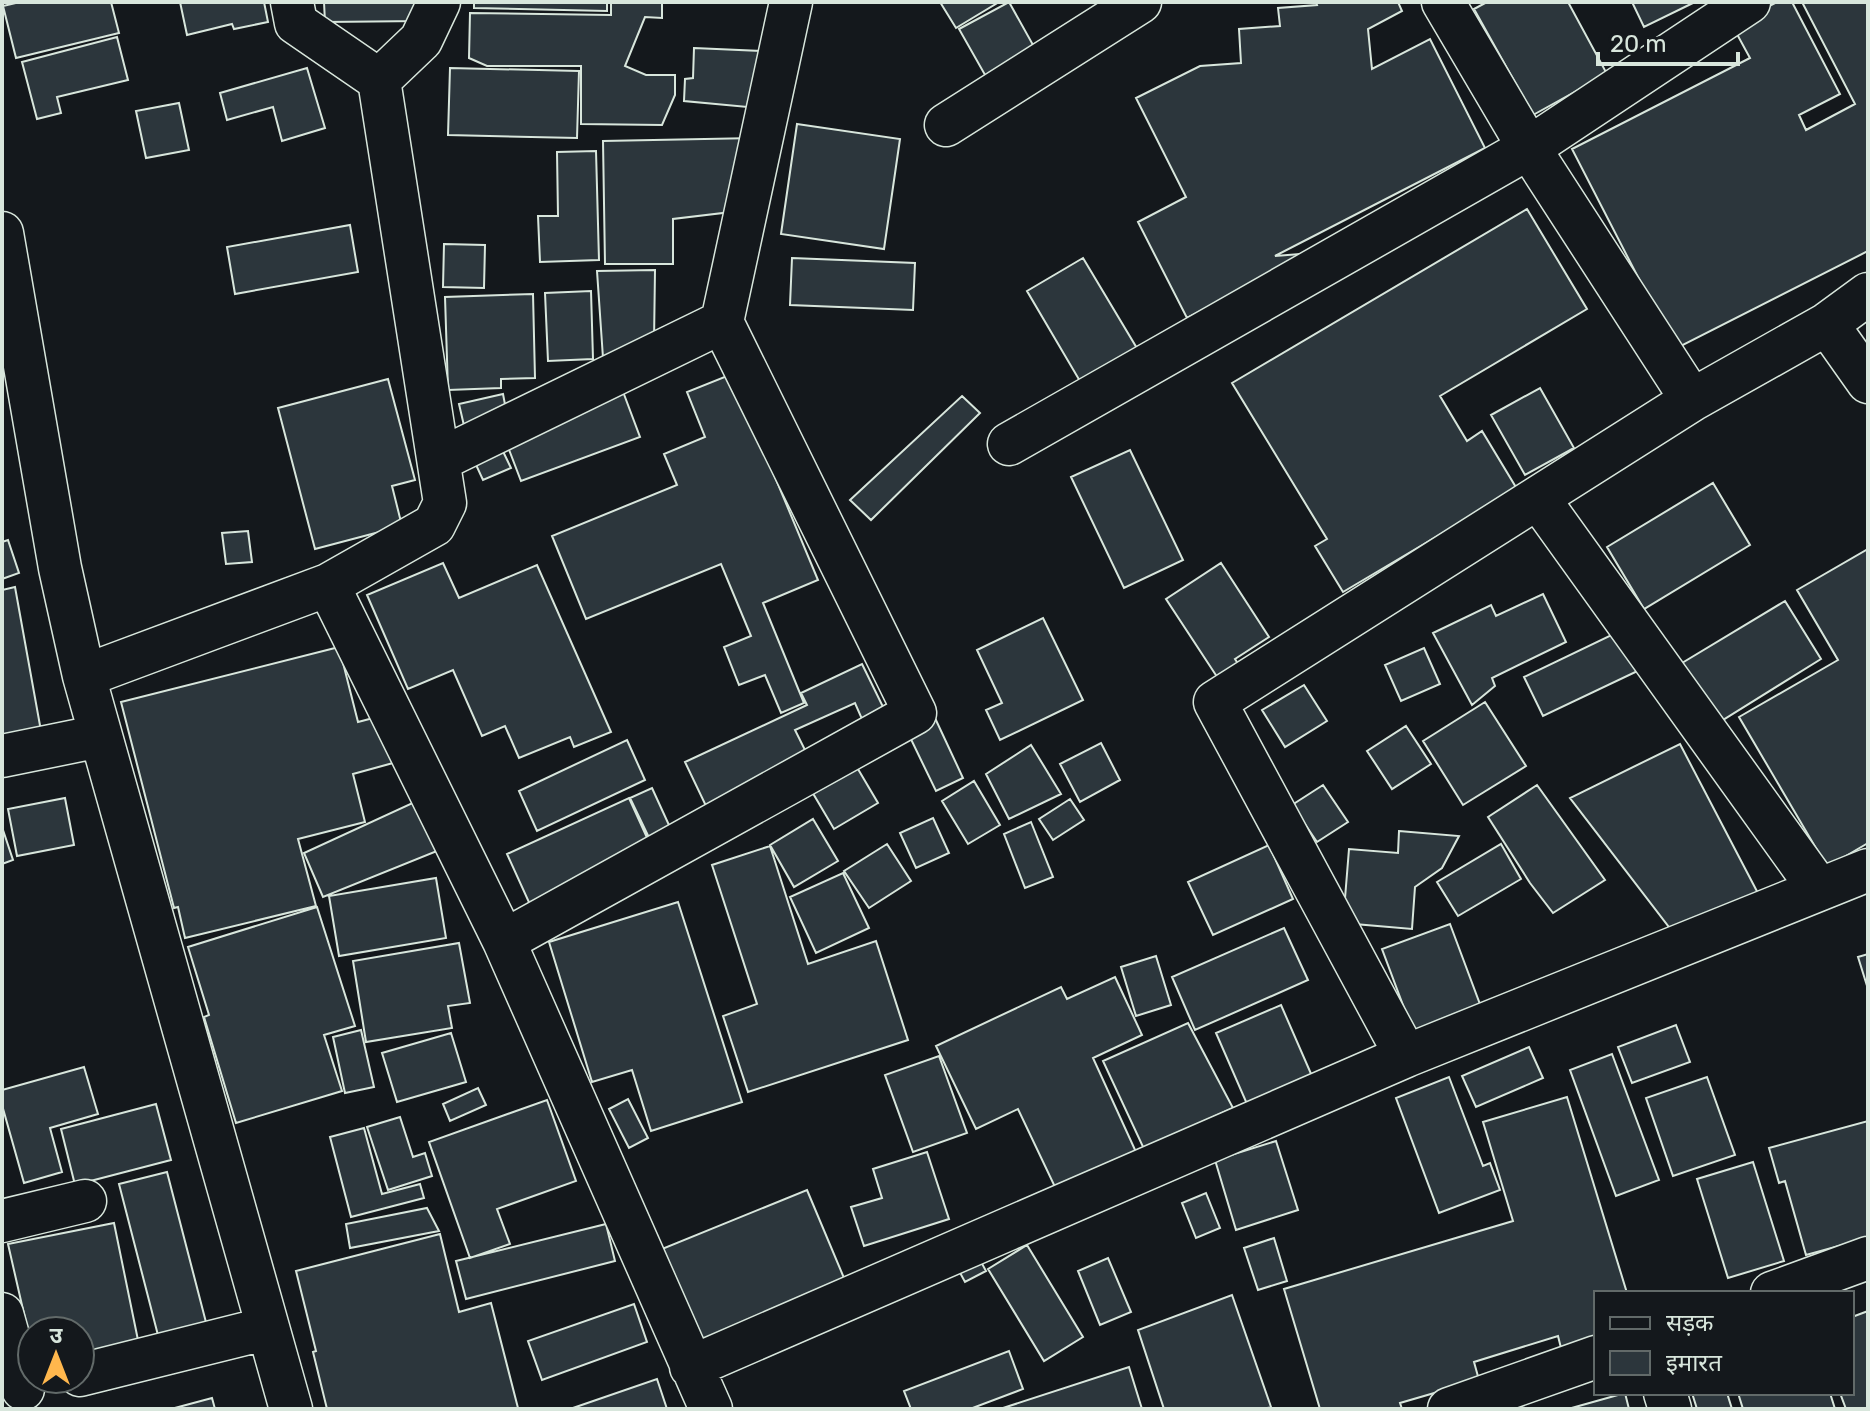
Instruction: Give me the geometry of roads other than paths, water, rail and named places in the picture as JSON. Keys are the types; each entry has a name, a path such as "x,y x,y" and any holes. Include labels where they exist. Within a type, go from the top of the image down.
{"street":[{"path":"84,676 328,585 434,525 445,503 379,80 296,23 292,2"},
{"path":"379,80 421,40 439,2"},
{"path":"504,941 915,713 722,322 791,2"},
{"path":"946,125 1140,2"},
{"path":"1443,2 1529,148 1692,400"},
{"path":"1009,444 1529,148 1749,2"},
{"path":"2,233 60,568 84,676 291,1409"},
{"path":"1406,1056 1215,702 1692,400 1827,324 1868,294"},
{"path":"439,460 722,322"},
{"path":"1827,324 1868,382"},
{"path":"1538,498 1819,889"},
{"path":"328,585 504,941 711,1409"},
{"path":"2,756 100,736"},
{"path":"691,1367 1406,1056 1868,870"},
{"path":"2,1221 85,1201"},
{"path":"1777,1291 1868,1258"},
{"path":"2,1314 12,1392"},
{"path":"96,1371 268,1328"},
{"path":"1449,1409 1594,1358"}]}
